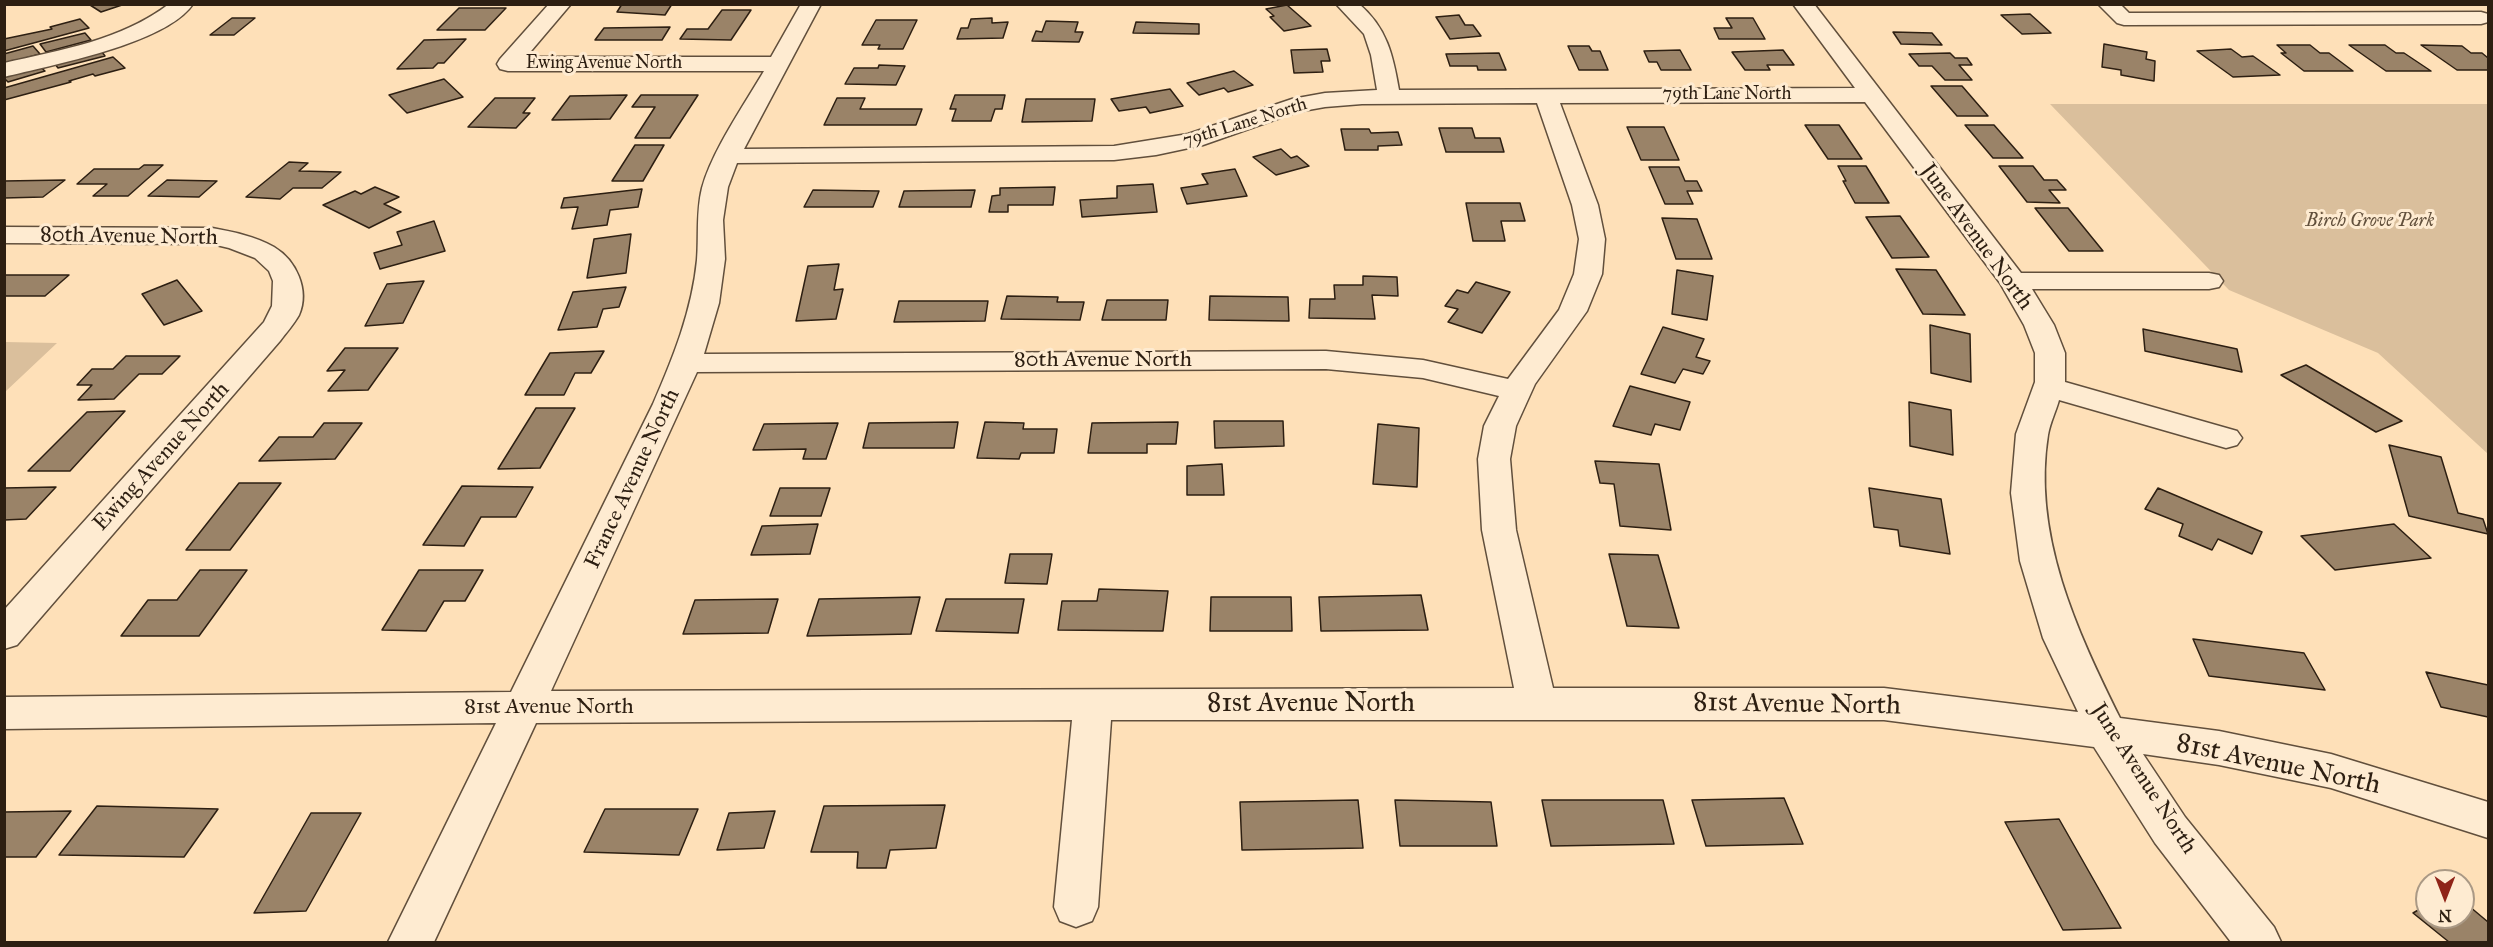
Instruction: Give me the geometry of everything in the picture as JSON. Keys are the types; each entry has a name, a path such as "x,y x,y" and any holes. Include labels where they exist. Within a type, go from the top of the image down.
{"street":[{"path":"4,70 135,35 168,18 183,4"},
{"name":"Ewing Avenue North","path":"561,4 508,64 778,64"},
{"name":"France Avenue North","path":"411,942 669,404 686,363 705,303 711,259 711,209 715,187 728,156 811,4"},
{"path":"1346,4 1368,23 1377,36 1389,96"},
{"name":"June Avenue North","path":"1803,4 2013,281 2039,325 2050,353 2050,382 2032,434 2028,493 2038,561 2062,638 2107,733 2170,830 2258,942"},
{"path":"2108,4 2124,19 2481,18 2459,4"},
{"name":"79th Lane North","path":"728,156 1114,153 1156,148 1194,140 1292,106 1325,100 1389,96 1870,95"},
{"path":"1537,703 1499,530 1494,459 1500,426 1520,383 1573,311 1588,274 1592,239 1585,205 1546,96"},
{"name":"80th Avenue North","path":"4,235 212,236 266,252 282,267"},
{"name":"Ewing Avenue North","path":"4,635 264,341 285,313 288,288 282,267"},
{"path":"2013,281 2209,281"},
{"name":"80th Avenue North","path":"686,363 1326,360 1424,368 1472,378 1517,391"},
{"path":"2048,387 2226,438"},
{"name":"81st Avenue North","path":"4,713 1537,703 1884,705 1972,714 2219,748 2331,771 2488,820"},
{"path":"1076,907 1093,705"}],"green space":[{"name":"Birch Grove Park","path":"2050,104 2488,104 2488,454 2378,353 2229,290"},
{"path":"5,342 57,343 5,392"}],"building":[{"path":"125,4 101,12 90,5"},
{"path":"622,4 672,4 665,15 617,12"},
{"path":"1287,5 1311,26 1284,31 1270,17 1274,16 1266,9"},
{"path":"459,8 506,8 485,30 437,30"},
{"path":"722,10 751,10 731,40 680,39 687,29 708,29"},
{"path":"2030,14 2051,33 2022,34 2001,15"},
{"path":"1459,15 1465,25 1473,25 1481,36 1450,39 1436,17"},
{"path":"232,18 255,18 234,35 210,35"},
{"path":"992,18 992,23 1008,22 1003,38 957,39 961,28 968,28 971,19"},
{"path":"1726,18 1753,18 1765,39 1719,39 1714,28 1732,28"},
{"path":"80,19 89,28 4,51 4,39 52,29 50,27"},
{"path":"876,20 917,20 903,49 878,49 880,45 862,45"},
{"path":"1046,21 1078,22 1075,32 1083,32 1079,42 1032,41 1036,31 1042,32"},
{"path":"1136,22 1199,24 1199,34 1133,33"},
{"path":"670,27 662,40 595,40 604,28"},
{"path":"1893,32 1932,33 1942,45 1901,44"},
{"path":"85,33 91,40 46,52 40,44"},
{"path":"466,39 444,63 438,63 433,68 397,69 424,40"},
{"path":"2104,44 2147,52 2146,59 2155,61 2154,81 2121,75 2121,70 2102,67"},
{"path":"2277,45 2310,45 2320,53 2329,53 2353,71 2304,71 2281,53 2286,53"},
{"path":"2349,45 2385,45 2396,53 2404,53 2431,71 2386,71"},
{"path":"2421,45 2462,46 2471,53 2482,53 2488,58 2488,70 2457,70"},
{"path":"33,46 40,54 4,64 4,54"},
{"path":"1568,46 1589,46 1592,51 1600,51 1608,70 1579,70"},
{"path":"99,48 105,56 58,68 52,60"},
{"path":"1327,49 1330,61 1321,61 1323,72 1294,73 1291,50"},
{"path":"2231,49 2242,57 2253,56 2280,75 2233,77 2197,51"},
{"path":"1680,50 1691,70 1661,70 1657,62 1649,62 1644,51"},
{"path":"1783,50 1794,65 1767,65 1770,70 1745,70 1732,52"},
{"path":"1499,53 1506,70 1478,70 1477,66 1450,66 1446,54"},
{"path":"1950,53 1955,58 1967,58 1972,65 1959,65 1972,80 1945,80 1932,66 1919,66 1909,54"},
{"path":"113,57 125,68 95,76 93,74 4,100 4,88"},
{"path":"37,64 45,71 8,82 4,78 4,73"},
{"path":"879,65 905,66 896,85 845,84 854,68 878,68"},
{"path":"1234,71 1253,85 1228,92 1224,88 1199,95 1187,83"},
{"path":"444,79 463,97 407,113 389,95"},
{"path":"1931,86 1962,86 1988,116 1957,116"},
{"path":"1170,89 1183,106 1150,113 1146,107 1119,111 1111,99"},
{"path":"627,95 610,119 552,120 570,96"},
{"path":"641,95 698,95 670,138 635,138 655,107 632,107"},
{"path":"955,95 1005,95 1002,109 995,109 991,121 952,121 956,109 950,109"},
{"path":"495,98 535,98 523,113 530,113 516,128 468,127"},
{"path":"837,98 865,98 860,109 922,109 916,125 824,125"},
{"path":"1026,99 1095,99 1092,121 1022,122"},
{"path":"1805,125 1839,125 1862,159 1828,159"},
{"path":"1965,125 1994,125 2023,158 1993,158"},
{"path":"1627,127 1664,127 1679,160 1641,160"},
{"path":"1439,128 1472,128 1475,138 1500,138 1504,152 1446,152"},
{"path":"1341,129 1369,129 1371,133 1398,132 1402,145 1378,146 1378,150 1345,150"},
{"path":"635,145 664,145 643,181 612,181"},
{"path":"1281,149 1291,158 1297,156 1309,166 1276,175 1253,157"},
{"path":"289,162 308,163 299,171 341,172 322,188 293,188 280,199 246,197"},
{"path":"144,165 163,165 128,196 93,196 107,184 77,184 94,169 139,169"},
{"path":"1838,166 1866,166 1889,203 1855,203"},
{"path":"1999,166 2033,166 2044,180 2057,180 2066,190 2049,190 2060,203 2027,202"},
{"path":"1649,167 1679,167 1685,181 1697,181 1702,191 1687,191 1693,204 1665,204"},
{"path":"1235,169 1247,196 1187,204 1181,188 1208,184 1202,174"},
{"path":"65,180 43,197 4,198 4,181"},
{"path":"167,180 217,181 199,197 148,196"},
{"path":"1153,184 1157,212 1082,217 1080,200 1117,198 1117,186"},
{"path":"375,187 399,197 384,204 401,212 369,228 323,205 355,191 361,194"},
{"path":"1055,187 1053,205 1008,205 1008,212 989,212 992,196 1000,195 1000,188"},
{"path":"642,189 638,207 610,210 607,225 572,229 578,207 561,208 564,198"},
{"path":"813,190 879,191 873,207 804,207"},
{"path":"975,190 971,207 899,207 904,191"},
{"path":"1466,203 1520,203 1525,221 1501,221 1505,241 1473,241"},
{"path":"2035,208 2068,208 2103,251 2069,251"},
{"path":"1900,216 1929,257 1892,258 1866,217"},
{"path":"1662,218 1697,219 1712,259 1676,259"},
{"path":"434,221 445,251 380,269 374,253 402,245 397,232"},
{"path":"631,234 626,273 587,278 594,239"},
{"path":"839,264 834,290 843,289 836,319 796,321 808,266"},
{"path":"1896,269 1936,270 1965,315 1923,314"},
{"path":"1677,270 1713,276 1707,320 1672,314"},
{"path":"4,275 69,275 45,296 4,296"},
{"path":"1363,276 1397,277 1398,296 1372,295 1375,319 1309,318 1310,299 1335,299 1334,285 1363,285"},
{"path":"177,280 202,311 164,325 142,294"},
{"path":"424,281 403,323 365,326 387,284"},
{"path":"1476,282 1510,292 1482,333 1448,322 1458,309 1445,306 1457,290 1468,293"},
{"path":"626,287 619,307 603,309 597,327 558,330 573,292"},
{"path":"1007,296 1058,297 1057,302 1084,302 1080,320 1001,319"},
{"path":"1210,296 1288,297 1289,321 1209,320"},
{"path":"1107,300 1168,300 1166,320 1102,320"},
{"path":"899,301 988,301 985,321 894,322"},
{"path":"1930,325 1970,334 1971,382 1931,373"},
{"path":"1663,327 1704,339 1696,357 1710,361 1703,374 1683,369 1675,383 1641,374"},
{"path":"2143,329 2237,349 2242,372 2145,351"},
{"path":"345,348 398,348 368,390 328,391 345,370 327,371"},
{"path":"604,351 591,373 575,373 564,395 525,395 550,353"},
{"path":"126,356 180,356 162,374 139,374 114,399 78,400 92,385 77,385 92,369 113,369"},
{"path":"2306,365 2402,421 2376,432 2281,375"},
{"path":"1630,386 1690,402 1680,430 1655,424 1651,435 1613,426"},
{"path":"1909,402 1951,410 1953,455 1910,446"},
{"path":"536,408 575,408 540,468 498,469"},
{"path":"125,411 70,471 28,471 87,412"},
{"path":"1214,421 1283,421 1284,446 1215,448"},
{"path":"958,422 954,448 863,448 869,423"},
{"path":"985,422 1024,423 1023,429 1057,429 1054,453 1021,453 1019,459 977,458"},
{"path":"1178,422 1176,444 1147,444 1147,453 1088,453 1092,423"},
{"path":"324,423 362,423 335,459 259,461 279,437 313,437"},
{"path":"838,423 826,459 803,459 806,449 753,450 764,424"},
{"path":"1378,424 1419,428 1417,487 1373,484"},
{"path":"2389,445 2441,457 2458,513 2483,519 2488,534 2409,516"},
{"path":"1595,461 1659,464 1671,530 1620,526 1614,484 1600,483"},
{"path":"1222,464 1224,495 1187,495 1187,466"},
{"path":"239,483 281,483 230,550 186,550"},
{"path":"462,486 533,487 516,517 481,517 464,546 423,545"},
{"path":"56,487 26,519 4,520 4,488"},
{"path":"780,488 830,488 821,516 770,516"},
{"path":"1869,488 1941,499 1950,554 1900,546 1898,530 1874,527"},
{"path":"2158,488 2262,532 2252,554 2218,539 2212,550 2179,536 2183,524 2145,509"},
{"path":"818,524 810,554 751,555 762,526"},
{"path":"2394,524 2431,558 2335,570 2301,536"},
{"path":"1010,554 1052,554 1047,584 1005,583"},
{"path":"1609,554 1658,555 1679,628 1627,626"},
{"path":"200,570 247,570 199,636 121,636 148,600 177,600"},
{"path":"419,570 483,570 465,601 444,601 426,631 382,630"},
{"path":"1099,589 1168,591 1163,631 1058,630 1062,601 1097,601"},
{"path":"1421,595 1428,630 1321,631 1319,597"},
{"path":"920,597 911,634 807,636 819,599"},
{"path":"1211,597 1291,597 1292,631 1210,631"},
{"path":"778,599 768,633 683,634 695,600"},
{"path":"946,599 1024,599 1018,633 936,631"},
{"path":"2193,639 2304,653 2325,690 2209,676"},
{"path":"2426,672 2488,685 2488,717 2441,707"},
{"path":"1784,798 1803,844 1706,846 1692,800"},
{"path":"1358,800 1363,848 1242,850 1240,802"},
{"path":"1395,800 1491,802 1497,846 1400,846"},
{"path":"1542,800 1663,800 1674,844 1551,846"},
{"path":"945,805 936,848 890,850 886,868 857,868 858,852 811,852 824,806"},
{"path":"97,806 218,809 184,857 59,855"},
{"path":"605,809 698,809 679,855 584,852"},
{"path":"71,811 36,857 4,857 4,812"},
{"path":"775,811 764,848 717,850 729,813"},
{"path":"311,813 361,813 306,911 254,913"},
{"path":"2059,819 2121,928 2063,930 2005,822"},
{"path":"2475,911 2488,922 2488,942 2449,942 2433,929 2475,929"}]}
